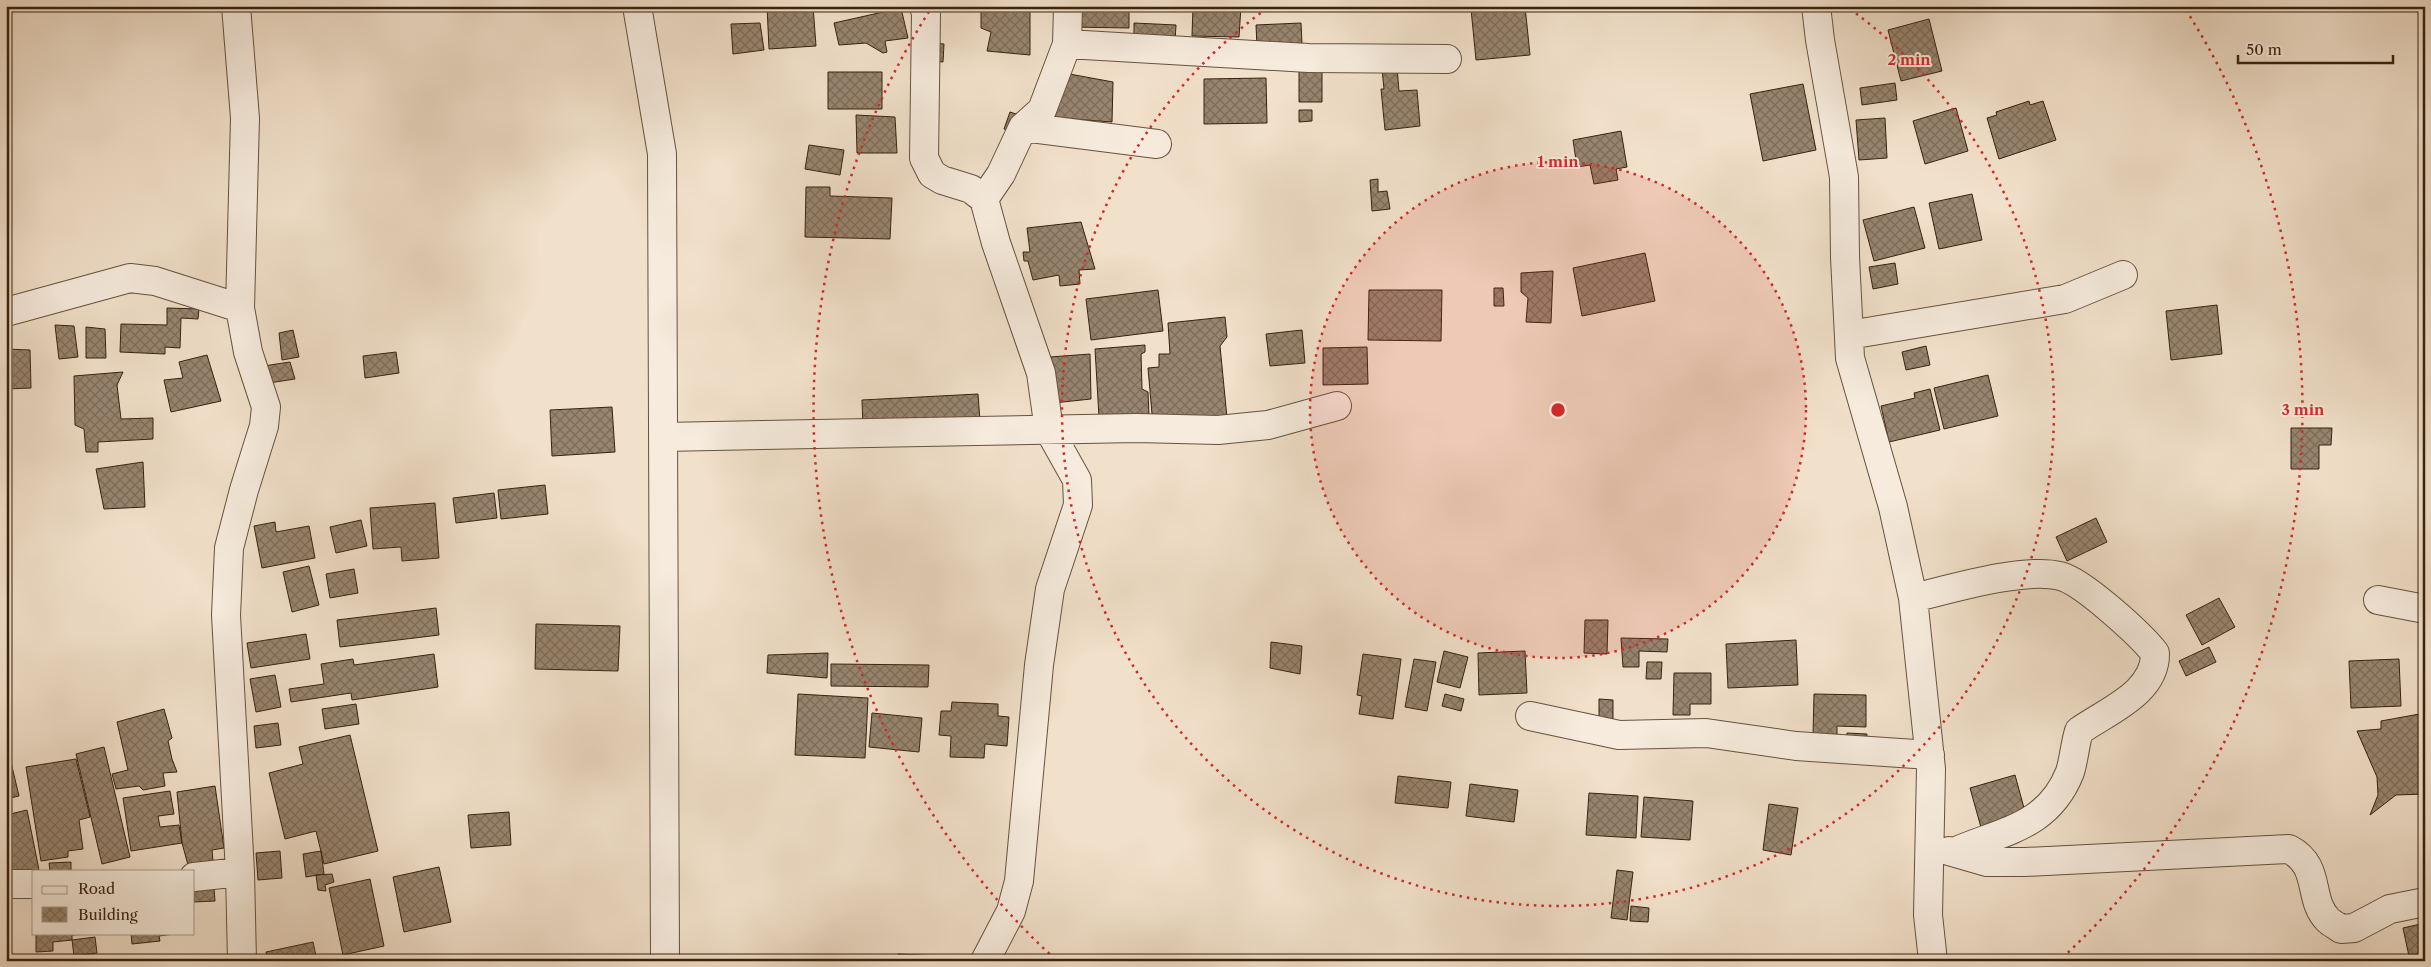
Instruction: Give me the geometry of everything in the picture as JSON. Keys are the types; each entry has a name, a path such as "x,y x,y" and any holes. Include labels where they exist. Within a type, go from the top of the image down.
{"street":[{"path":"236,6 245,118 240,308 248,352 266,407 264,426 231,540 227,579 242,961"},
{"path":"637,6 662,154 665,961"},
{"path":"924,6 926,14 924,158 932,174 942,180 971,189 984,199 996,243 1041,372 1049,430 1077,480 1078,505 1050,589 1039,665 1019,881 1011,911 985,961"},
{"path":"984,199 1001,174 1022,127 1042,110 1067,44 1068,6"},
{"path":"1816,6 1820,40 1844,177 1845,257 1850,358 1893,507 1913,598 1930,755 1928,915 1933,961"},
{"path":"1067,44 1308,58 1447,59"},
{"path":"1022,127 1157,144"},
{"path":"1849,336 2064,299 2123,275"},
{"path":"6,312 130,278 155,281 240,308"},
{"path":"663,437 1049,430 1218,430 1268,425 1337,406"},
{"path":"1913,598 1984,581 2045,573 2063,576 2126,622 2155,652 2155,662 2146,682 2128,700 2079,731 2070,772 2056,796 2038,816 2016,830 1954,852"},
{"path":"2378,600 2425,609"},
{"path":"1530,716 1619,735 1706,733 1796,746 1930,755"},
{"path":"1928,842 1987,862 2025,862 2289,849 2302,856 2310,870 2316,896 2327,919 2341,929 2354,928 2390,909 2425,902"},
{"path":"195,877 240,872"},
{"path":"6,884 32,884"}],"building":[{"path":"767,6 813,6 816,46 769,49"},
{"path":"1072,6 1129,6 1129,28 1071,27"},
{"path":"1193,6 1241,6 1239,37 1192,36"},
{"path":"1525,6 1530,55 1476,60 1471,9"},
{"path":"901,8 908,38 885,41 887,52 883,53 866,43 839,45 834,23"},
{"path":"981,8 1030,12 1030,55 987,51 991,32 981,28"},
{"path":"1929,19 1942,71 1901,81 1888,30"},
{"path":"760,23 764,50 733,54 731,24"},
{"path":"1134,23 1176,25 1175,41 1134,38"},
{"path":"1301,23 1302,44 1257,46 1256,25"},
{"path":"931,43 944,44 943,62 930,61"},
{"path":"1397,67 1399,91 1417,90 1420,126 1385,130 1381,89 1384,89 1382,69"},
{"path":"1299,68 1322,68 1322,102 1299,102"},
{"path":"828,72 882,72 882,109 828,109"},
{"path":"1064,73 1113,82 1112,122 1046,117"},
{"path":"1266,78 1267,123 1204,124 1204,79"},
{"path":"1895,83 1897,100 1862,105 1860,88"},
{"path":"1803,84 1816,150 1763,161 1750,94"},
{"path":"2029,101 2030,105 2043,101 2056,140 1999,159 1987,118 1997,115 1996,112"},
{"path":"1956,108 1968,151 1925,164 1913,121"},
{"path":"1299,110 1312,110 1312,121 1299,122"},
{"path":"1010,112 1022,116 1017,133 1004,129"},
{"path":"856,115 895,117 897,153 857,153"},
{"path":"1885,118 1887,158 1859,160 1856,120"},
{"path":"1621,131 1627,167 1616,169 1618,180 1594,184 1590,165 1577,167 1573,140"},
{"path":"809,145 844,150 840,175 805,169"},
{"path":"1378,179 1378,192 1387,191 1390,209 1372,211 1370,180"},
{"path":"806,187 830,187 830,196 892,198 890,239 805,237"},
{"path":"1972,194 1982,240 1939,249 1929,203"},
{"path":"1914,207 1925,248 1874,261 1863,220"},
{"path":"1081,222 1095,269 1079,270 1080,284 1060,286 1059,275 1033,280 1028,261 1024,261 1023,252 1030,252 1027,228"},
{"path":"1645,253 1655,301 1582,316 1573,268"},
{"path":"1895,263 1898,284 1873,289 1869,267"},
{"path":"1553,271 1551,323 1526,322 1528,298 1521,292 1521,273"},
{"path":"1494,288 1503,288 1504,306 1494,306"},
{"path":"1158,290 1163,331 1091,340 1086,299"},
{"path":"1369,290 1442,290 1441,341 1368,340"},
{"path":"2217,305 2222,354 2171,360 2166,311"},
{"path":"167,308 199,309 198,319 181,318 180,348 165,347 165,354 120,352 121,324 167,325"},
{"path":"1225,317 1227,337 1220,346 1228,428 1171,427 1152,414 1148,368 1159,367 1159,354 1170,354 1168,323"},
{"path":"55,325 74,326 78,357 59,359"},
{"path":"86,327 105,329 106,358 86,358"},
{"path":"293,330 299,357 282,360 279,333"},
{"path":"1302,330 1305,363 1270,366 1266,334"},
{"path":"1145,345 1145,352 1141,354 1142,389 1148,392 1149,415 1099,417 1095,349"},
{"path":"1926,346 1930,365 1906,370 1902,352"},
{"path":"1367,347 1368,384 1323,385 1323,348"},
{"path":"6,349 30,350 31,388 6,389"},
{"path":"396,352 399,373 365,378 363,356"},
{"path":"1090,354 1091,399 1053,403 1050,357"},
{"path":"207,355 221,401 171,412 164,380 183,378 179,362"},
{"path":"290,362 295,379 256,385 250,368"},
{"path":"123,372 117,385 121,419 153,418 153,439 98,442 98,452 86,452 84,429 75,425 74,376"},
{"path":"1988,375 1998,416 1944,429 1934,388"},
{"path":"1930,389 1940,430 1889,442 1881,406 1915,398 1914,393"},
{"path":"978,394 980,421 863,428 862,400"},
{"path":"612,407 615,452 552,456 550,410"},
{"path":"2291,428 2332,428 2331,445 2319,445 2319,469 2291,469"},
{"path":"143,462 145,507 104,509 96,469"},
{"path":"545,485 548,514 501,519 498,490"},
{"path":"494,493 497,518 456,523 453,498"},
{"path":"435,503 439,558 402,561 401,547 373,549 370,508"},
{"path":"2096,518 2107,542 2067,561 2056,537"},
{"path":"361,520 367,546 336,553 330,527"},
{"path":"275,522 276,532 309,526 315,558 262,568 254,526"},
{"path":"309,566 319,605 292,612 283,572"},
{"path":"354,569 358,593 330,598 326,574"},
{"path":"2219,598 2235,627 2202,645 2186,615"},
{"path":"436,608 439,635 340,647 337,620"},
{"path":"1585,620 1608,620 1607,654 1584,653"},
{"path":"536,624 620,626 618,671 535,669"},
{"path":"306,634 310,659 251,668 247,643"},
{"path":"1621,638 1668,639 1667,652 1639,651 1639,667 1623,667"},
{"path":"1796,640 1798,685 1728,688 1726,644"},
{"path":"1271,642 1302,646 1300,674 1270,668"},
{"path":"2209,647 2216,662 2186,676 2179,661"},
{"path":"1444,651 1468,657 1460,688 1437,682"},
{"path":"1525,651 1527,693 1479,695 1478,653"},
{"path":"828,653 827,678 767,673 768,655"},
{"path":"434,654 438,687 352,700 351,693 291,702 289,689 324,684 321,664 353,659 354,665"},
{"path":"1363,654 1401,659 1393,719 1359,714 1362,696 1357,695"},
{"path":"1414,659 1436,662 1427,711 1405,707"},
{"path":"2399,659 2401,706 2351,708 2349,661"},
{"path":"1647,662 1662,662 1661,679 1646,679"},
{"path":"831,664 929,665 928,687 831,686"},
{"path":"1674,673 1711,673 1711,704 1690,704 1690,715 1673,715"},
{"path":"275,675 281,707 256,712 250,679"},
{"path":"798,694 868,698 865,758 795,755"},
{"path":"1445,694 1464,699 1461,711 1442,706"},
{"path":"1814,694 1866,695 1866,727 1837,726 1837,736 1813,735"},
{"path":"1599,699 1613,700 1613,721 1599,721"},
{"path":"952,702 998,704 998,716 1009,717 1007,746 985,744 984,758 950,757 951,736 939,735 941,711 951,711"},
{"path":"356,704 359,724 325,729 322,709"},
{"path":"164,709 172,738 168,741 177,772 163,773 165,786 143,790 139,786 116,789 112,774 128,770 117,722"},
{"path":"872,713 922,718 919,752 869,747"},
{"path":"2425,713 2425,794 2396,795 2370,815 2378,795 2377,777 2357,731 2381,729 2381,721"},
{"path":"278,723 281,745 256,748 254,726"},
{"path":"1847,733 1867,734 1866,746 1846,745"},
{"path":"350,735 378,851 324,864 316,831 285,839 269,773 303,764 299,747"},
{"path":"104,747 130,857 102,864 76,754"},
{"path":"6,754 9,754 19,796 6,799"},
{"path":"76,759 90,817 79,820 83,849 68,851 68,857 41,861 26,767"},
{"path":"2015,775 2027,819 1982,831 1970,788"},
{"path":"1398,776 1451,782 1448,808 1395,803"},
{"path":"1470,784 1518,790 1514,822 1466,816"},
{"path":"215,786 224,848 212,850 213,861 188,865 182,843 177,792"},
{"path":"170,791 174,814 158,816 160,827 179,825 182,843 131,851 123,798"},
{"path":"1589,793 1638,796 1636,838 1586,835"},
{"path":"1644,797 1693,801 1690,840 1641,837"},
{"path":"1769,804 1798,808 1791,855 1763,850"},
{"path":"27,810 39,870 6,876 6,815"},
{"path":"509,812 511,845 471,848 468,815"},
{"path":"280,851 282,878 258,880 256,853"},
{"path":"321,851 324,874 306,877 303,854"},
{"path":"71,862 71,870 50,870 49,863"},
{"path":"439,867 451,922 404,932 393,877"},
{"path":"1617,870 1633,872 1627,920 1611,918"},
{"path":"332,874 334,882 325,885 326,891 318,890 316,875"},
{"path":"370,879 384,946 343,955 329,888"},
{"path":"214,888 215,901 195,902 195,889"},
{"path":"1631,906 1649,908 1648,922 1630,921"},
{"path":"2425,923 2425,961 2410,961 2403,928"},
{"path":"36,934 90,934 72,935 72,940 53,942 53,951 36,952"},
{"path":"131,934 174,934 159,936 160,941 132,944"},
{"path":"95,937 97,953 74,956 72,940"},
{"path":"313,942 317,961 268,961 266,952"},
{"path":"898,954 943,956 943,961 898,961"}]}
